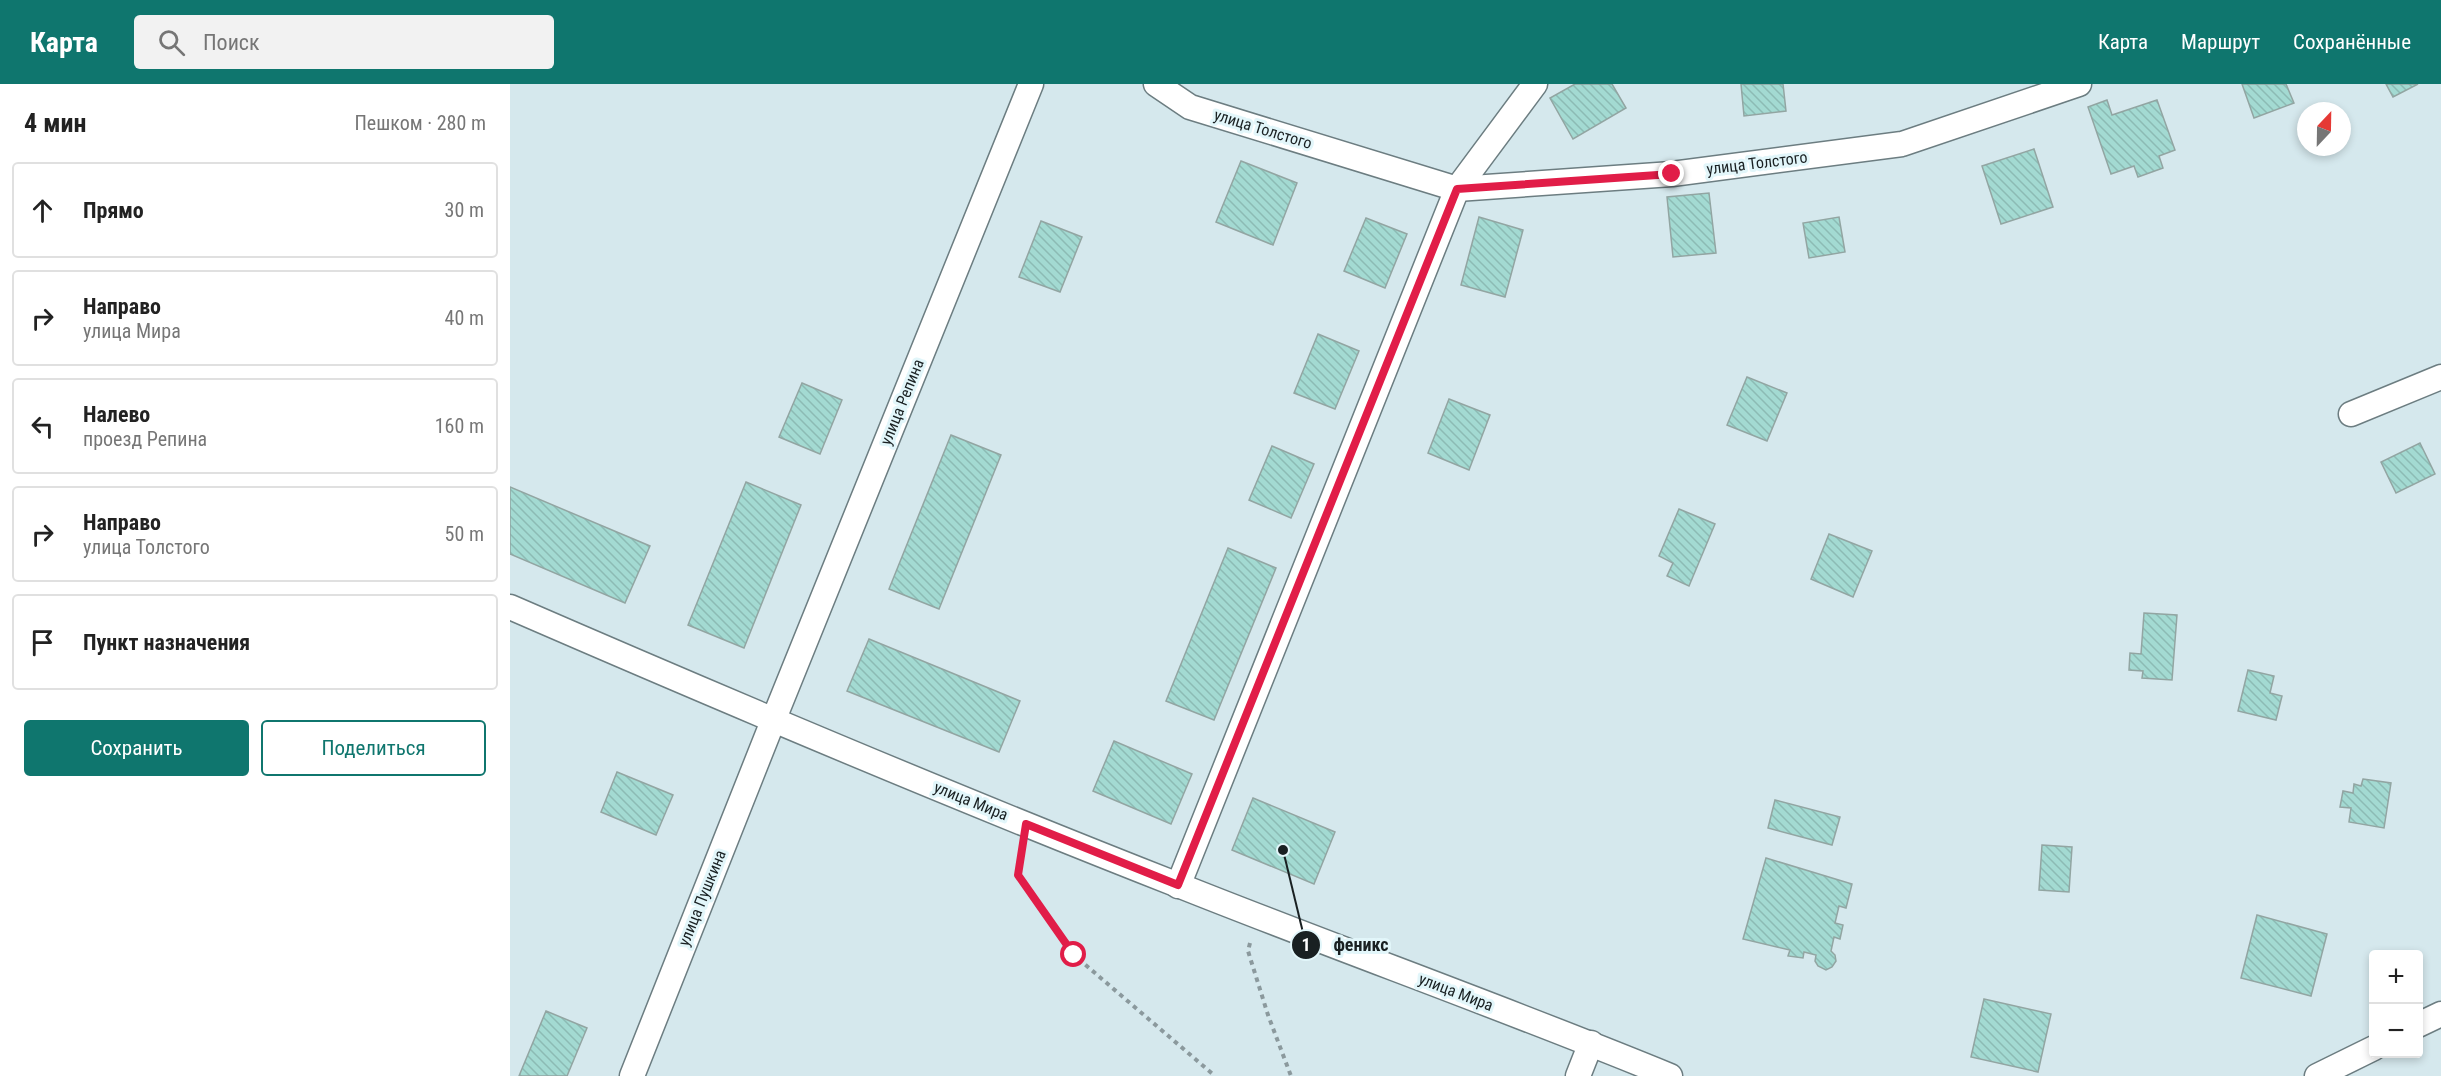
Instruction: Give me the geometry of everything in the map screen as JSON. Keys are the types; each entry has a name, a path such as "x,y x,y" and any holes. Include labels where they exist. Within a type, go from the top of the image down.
{"street":[{"name":"улица Репина","path":"773,721 1031,84"},
{"name":"улица Толстого","path":"1156,84 1190,107 1457,189 1672,174 1902,144 2079,84"},
{"path":"1178,885 1457,189 1535,84"},
{"path":"2351,414 2441,377"},
{"name":"улица Мира","path":"510,608 773,721 1026,824 1670,1076"},
{"name":"улица Пушкина","path":"632,1076 773,721"},
{"path":"2423,1023 2441,1014"},
{"path":"1578,1076 1591,1044"},
{"path":"2317,1076 2369,1050"}],"path":[{"path":"1026,824 1018,875 1074,955 1215,1076"},
{"path":"1260,916 1248,951 1268,1015 1291,1076"}],"building":[{"path":"1575,84 1612,84 1626,108 1573,139 1550,98"},
{"path":"1741,84 1783,84 1786,111 1744,116"},
{"path":"2242,84 2286,84 2294,103 2254,118"},
{"path":"2386,84 2418,84 2393,97"},
{"path":"2107,100 2112,115 2157,100 2175,150 2159,156 2163,168 2138,177 2134,166 2111,174 2088,107"},
{"path":"2034,149 2053,207 2001,224 1982,166"},
{"path":"1241,161 1297,183 1273,245 1216,222"},
{"path":"1709,193 1716,253 1673,257 1667,197"},
{"path":"1479,217 1523,230 1505,297 1461,285"},
{"path":"1839,217 1845,252 1809,258 1803,223"},
{"path":"1366,218 1407,234 1385,288 1344,271"},
{"path":"1041,221 1082,237 1060,292 1019,277"},
{"path":"1318,334 1359,351 1335,409 1294,393"},
{"path":"1747,377 1787,393 1767,441 1727,425"},
{"path":"802,383 842,400 820,454 779,437"},
{"path":"1449,399 1490,415 1469,470 1428,453"},
{"path":"951,435 1001,455 939,609 889,589"},
{"path":"2420,443 2435,474 2396,493 2381,462"},
{"path":"1272,446 1314,464 1291,518 1249,500"},
{"path":"746,482 801,505 744,648 688,625"},
{"path":"510,487 650,546 625,603 510,554"},
{"path":"1679,509 1715,524 1689,586 1667,576 1673,563 1659,556"},
{"path":"1829,534 1872,551 1853,597 1811,579"},
{"path":"1228,548 1276,568 1214,720 1166,701"},
{"path":"2144,613 2177,615 2172,680 2142,678 2143,671 2129,670 2130,653 2141,654"},
{"path":"869,639 1020,701 999,752 847,691"},
{"path":"2248,670 2274,676 2270,693 2282,696 2276,720 2238,711"},
{"path":"1114,741 1192,774 1171,824 1093,791"},
{"path":"617,772 673,795 656,835 601,812"},
{"path":"2363,779 2391,783 2384,828 2349,822 2351,808 2340,807 2343,791 2353,793 2354,784 2361,786"},
{"path":"1253,798 1335,832 1314,884 1232,850"},
{"path":"1775,800 1840,817 1832,845 1768,828"},
{"path":"2042,845 2072,847 2069,892 2039,890"},
{"path":"1766,858 1852,884 1846,908 1839,906 1835,923 1843,925 1840,939 1834,937 1831,951 1836,961 1832,967 1826,970 1818,966 1815,961 1816,955 1804,952 1803,958 1788,956 1790,950 1743,939"},
{"path":"2257,915 2327,934 2311,996 2241,978"},
{"path":"1984,999 2051,1014 2038,1072 1971,1057"},
{"path":"546,1011 587,1028 567,1076 519,1076"}],"place":[{"name":"феникс","path":"1283,850"}],"route":[{"path":"1074,955 1018,875 1026,824 1178,885 1457,189 1672,174"}]}
